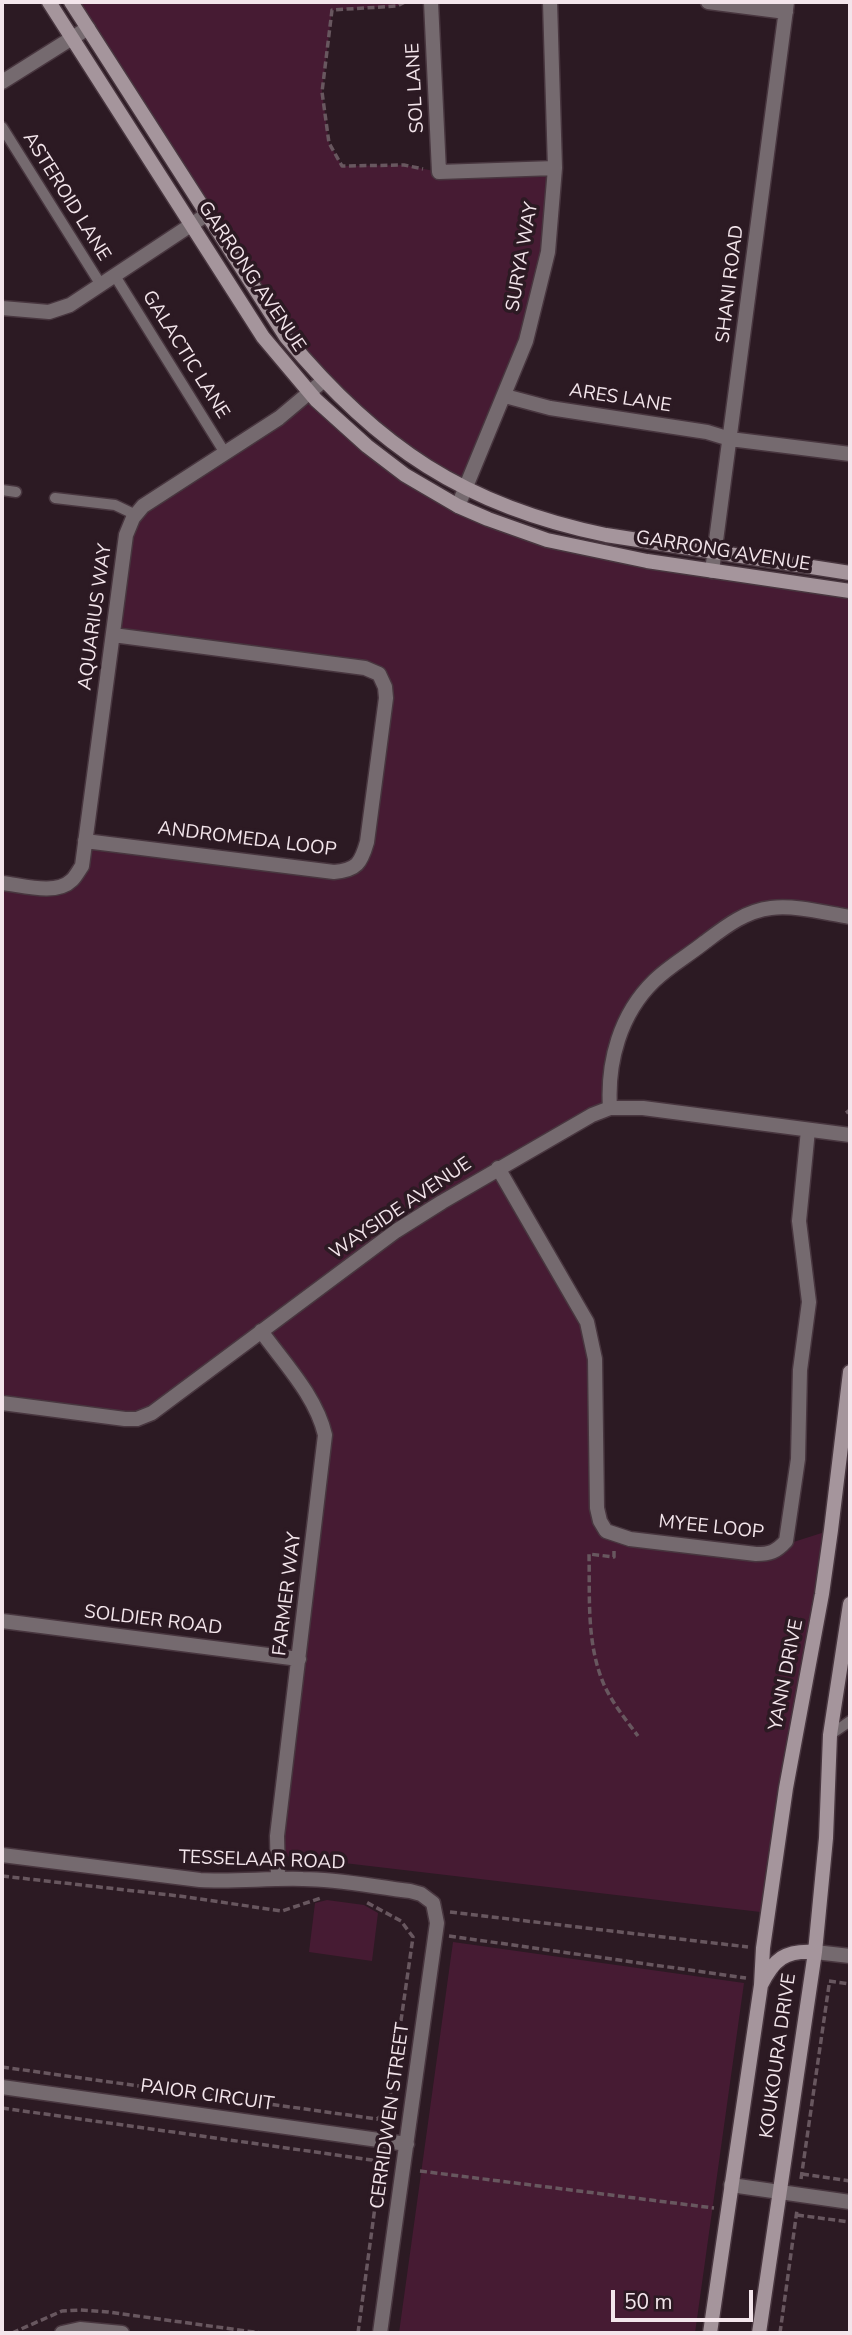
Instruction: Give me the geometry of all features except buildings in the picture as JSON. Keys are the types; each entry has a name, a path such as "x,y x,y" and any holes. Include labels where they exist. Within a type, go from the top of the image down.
{"street":[{"name":"GARRONG AVENUE","path":"49,2 74,37 263,337 309,393 367,446 405,475 458,506 501,525 547,540 597,552 850,591"},
{"name":"GARRONG AVENUE","path":"71,2 281,330 323,381 378,432 416,461 466,489 502,505 570,528 850,573"},
{"name":"SOL LANE","path":"431,2 439,173"},
{"name":"SURYA WAY","path":"458,506 526,341 548,251 555,168 550,2"},
{"path":"708,2 787,7"},
{"name":"SHANI ROAD","path":"712,571 787,7"},
{"path":"2,82 88,28"},
{"path":"439,173 555,168"},
{"path":"2,308 49,312 70,305 206,215"},
{"path":"136,515 143,506 279,418 323,381"},
{"name":"ARES LANE","path":"505,396 550,408 707,432 730,439 850,454"},
{"name":"AQUARIUS WAY","path":"2,883 43,888 59,887 72,881 82,866 126,536 136,515"},
{"name":"ANDROMEDA LOOP","path":"85,841 334,872 346,871 357,866 363,855 379,750 386,698 385,687 379,674 365,668 113,635"},
{"path":"610,1108 611,1065 622,1031 630,1010 656,979 727,926 756,911 772,908 792,909 850,917"},
{"name":"WAYSIDE AVENUE","path":"2,1403 137,1419 160,1408 396,1231 498,1168 592,1115 610,1108 643,1108 850,1135"},
{"name":"MYEE LOOP","path":"615,1535 756,1554 770,1554 786,1541 798,1459 800,1370 808,1302 799,1221 808,1130"},
{"path":"498,1168 579,1308 592,1336 595,1359 597,1508 606,1531 615,1535"},
{"name":"FARMER WAY","path":"261,1331 310,1398 319,1413 325,1434 277,1836 278,1880"},
{"name":"YANN DRIVE","path":"761,1985 786,1788 822,1594 850,1372"},
{"path":"850,1604 830,1735 826,1838 815,1952 850,1956"},
{"name":"SOLDIER ROAD","path":"2,1621 299,1659"},
{"name":"TESSELAAR ROAD","path":"2,1856 200,1880 323,1880 410,1891 421,1894 434,1907"},
{"name":"CERRIDWEN STREET","path":"380,2333 435,1934 434,1907"},
{"name":"KOUKOURA DRIVE","path":"710,2333 761,1985 771,1968 787,1954 799,1951 815,1952 759,2333"},
{"name":"PAIOR CIRCUIT","path":"2,2087 407,2144"},
{"path":"731,2185 850,2202"},
{"path":"62,2333 80,2329 122,2333"}],"lane":[{"name":"ASTEROID LANE","path":"2,127 101,285"},
{"name":"GALACTIC LANE","path":"115,276 225,453"},
{"path":"2,490 16,492"},
{"path":"55,498 115,505 136,515"},
{"path":"830,1735 850,1721"}],"path":[{"path":"405,2 397,6 332,10 322,92 329,143 342,166 404,165 439,173"},
{"path":"615,1535 614,1557 589,1554 591,1635 597,1667 606,1688 638,1736"},
{"path":"2,1876 179,1896 282,1911 324,1896"},
{"path":"356,1900 366,1902 401,1921 413,1937 358,2333"},
{"path":"434,1907 764,1948"},
{"path":"435,1934 738,1976"},
{"path":"780,2333 829,1981 850,1984"},
{"path":"2,2067 377,2119 388,2111"},
{"path":"2,2108 372,2160 380,2170"},
{"path":"404,2169 727,2210"},
{"path":"802,2175 850,2181"},
{"path":"796,2215 850,2222"}],"shaded area":[{"path":"71,2 405,2 397,6 332,10 322,92 329,143 342,166 404,165 439,172 555,168 539,292 466,489 441,476 323,381"},
{"path":"308,393 405,475 547,540 850,591 850,917 772,908 727,926 630,1010 610,1108 499,1168 587,1322 597,1508 606,1531 756,1554 831,1530 769,1913 276,1855 325,1434 261,1331 144,1417 2,1403 2,883 72,881 85,841 334,872 357,866 386,698 379,674 113,635 133,518"},
{"path":"327,1900 364,1905 378,1913 372,1961 309,1952 315,1903"},
{"path":"453,1942 744,1983 695,2333 399,2333"}]}
